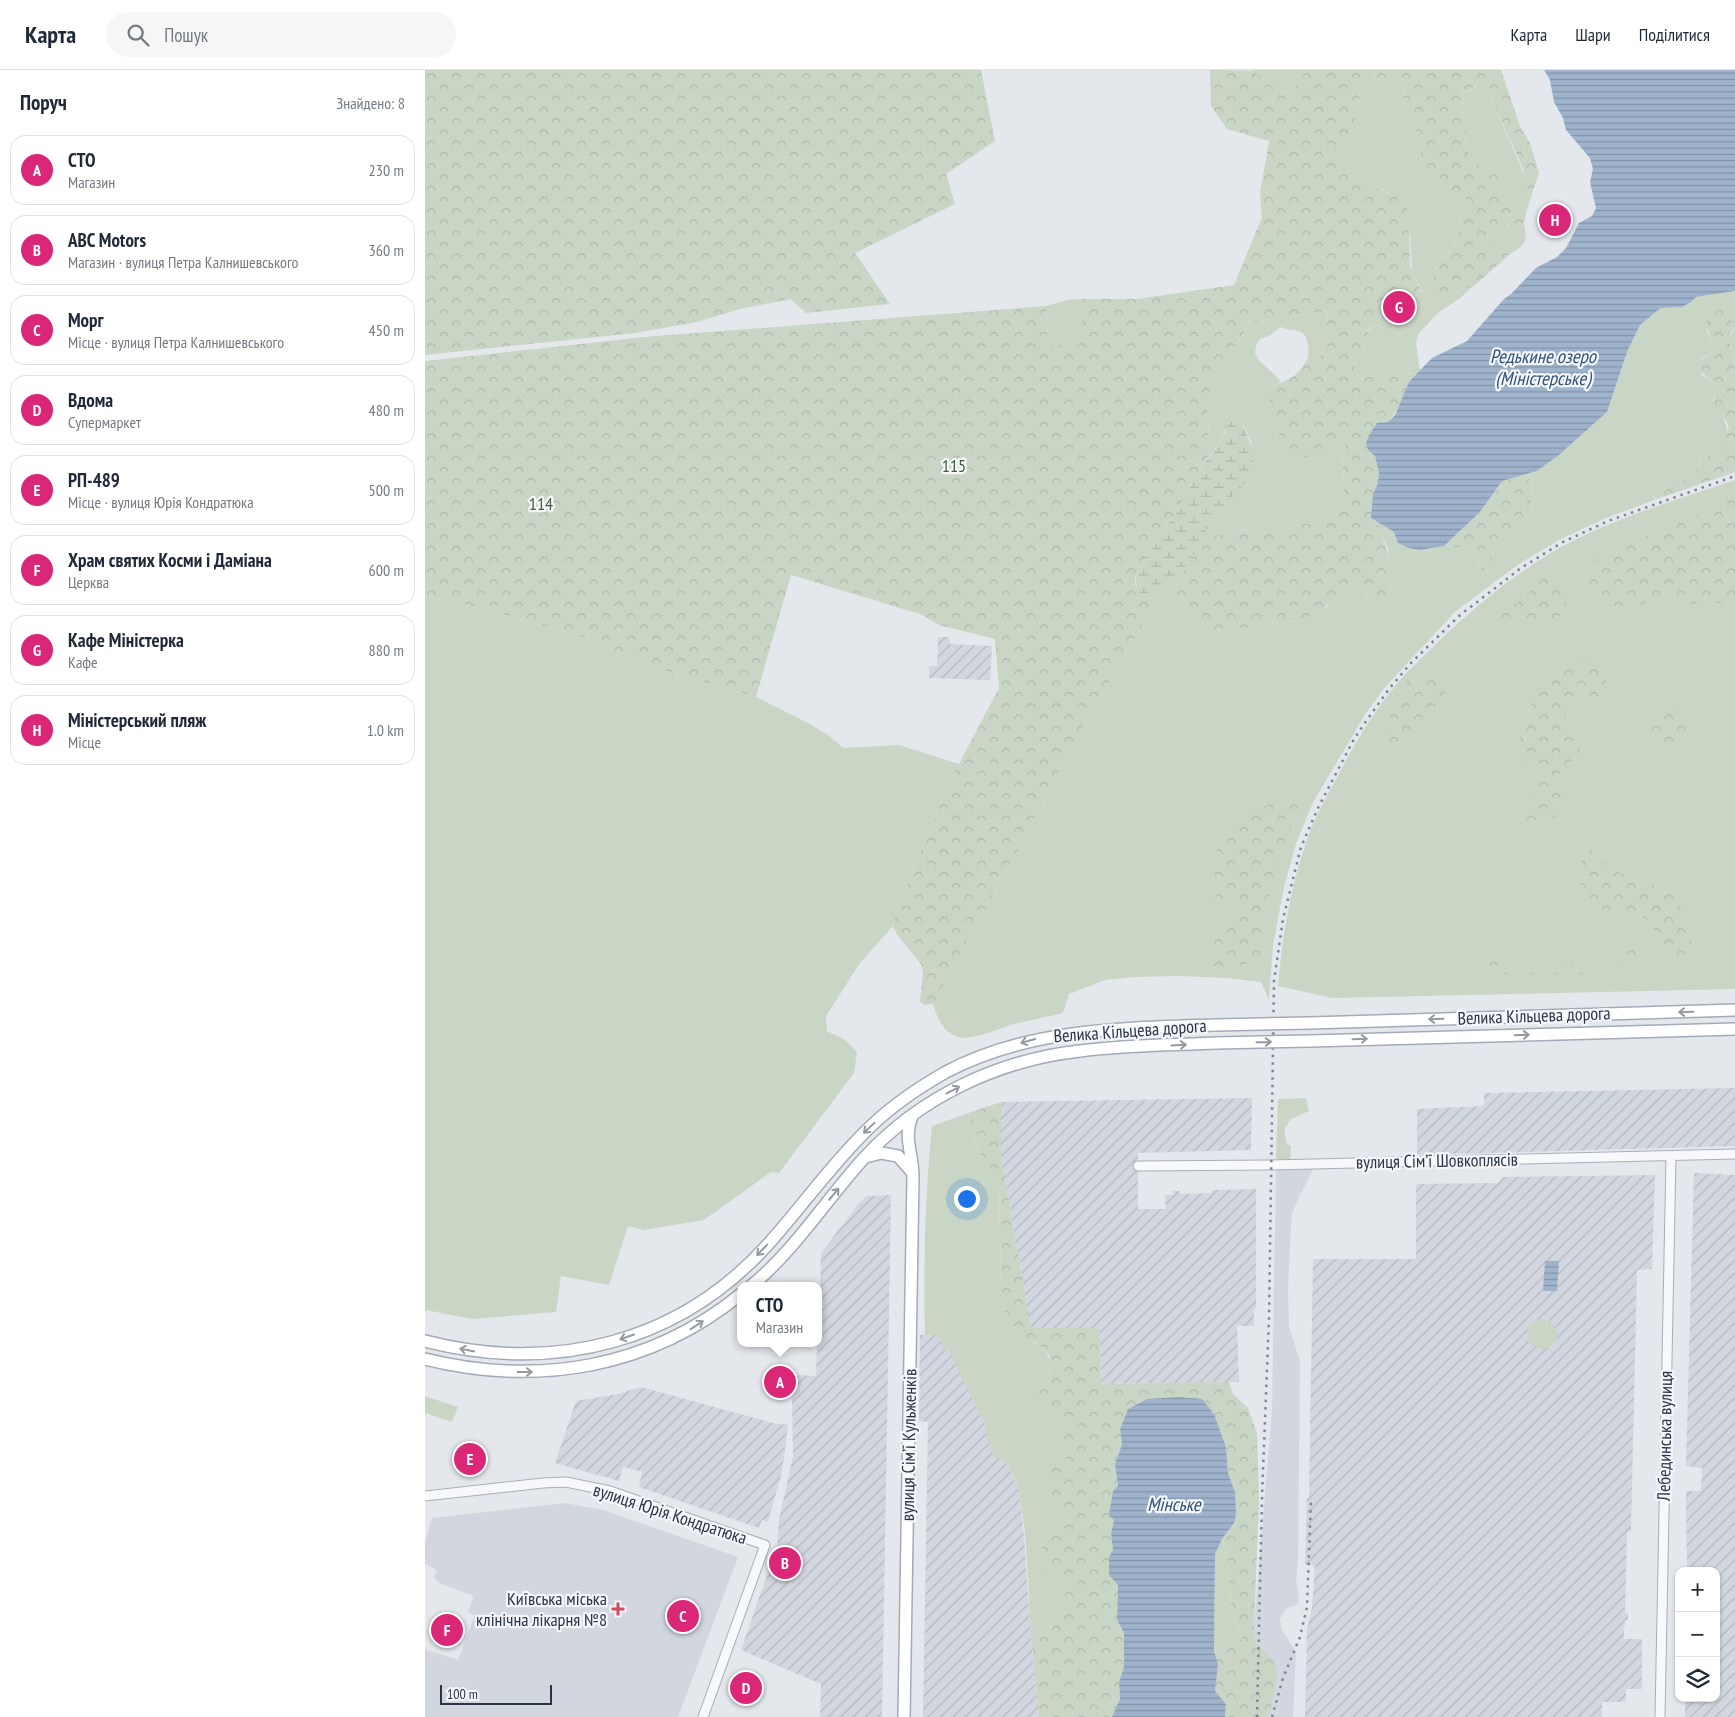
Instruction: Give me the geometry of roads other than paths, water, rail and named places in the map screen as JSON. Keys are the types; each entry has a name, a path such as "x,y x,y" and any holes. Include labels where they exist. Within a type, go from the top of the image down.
{"main road":[{"name":"Велика Кільцева дорога","path":"425,1341 477,1352 531,1355 590,1348 617,1341 665,1323 717,1291 744,1269 769,1243 862,1135 894,1106 945,1073 985,1054 1039,1038 1106,1030 1216,1025 1735,1010"},
{"name":"Велика Кільцева дорога","path":"755,1282 780,1258 865,1158 896,1128 934,1100 967,1082 989,1073 1036,1059 1079,1051 1217,1043 1735,1028"},
{"name":"вулиця Сімʼї Кульженків","path":"904,1717 913,1173 907,1133 912,1116"},
{"path":"865,1158 881,1153 898,1156 913,1173"},
{"path":"425,1359 463,1367 516,1372 541,1372 591,1365 659,1344 689,1330 737,1297"}],"street":[{"name":"вулиця Сімʼї Шовкоплясів","path":"1138,1166 1271,1165 1735,1154"},
{"name":"Лебединська вулиця","path":"1660,1717 1671,1156"},
{"name":"вулиця Юрія Кондратюка","path":"425,1496 566,1482 610,1491 765,1545 703,1717"}],"water":[{"name":"Редькине озеро (Міністерське)","path":"1544,70 1735,70 1735,291 1696,297 1682,307 1661,308 1652,315 1640,325 1627,352 1607,412 1559,455 1537,471 1502,481 1480,512 1444,546 1420,550 1409,548 1398,543 1394,532 1371,518 1373,494 1378,483 1379,473 1375,456 1368,450 1366,443 1369,435 1377,423 1388,422 1395,415 1409,382 1432,358 1467,341 1504,299 1536,268 1557,257 1566,248 1579,223 1592,216 1596,208 1590,182 1593,169 1590,158 1566,130 1563,118 1554,102 1550,80"},
{"path":"1545,1261 1559,1261 1557,1291 1543,1291"},
{"name":"Мінське","path":"1179,1397 1202,1399 1214,1414 1226,1447 1228,1473 1235,1492 1236,1514 1234,1523 1222,1539 1215,1554 1214,1651 1218,1664 1215,1691 1226,1704 1225,1717 1112,1717 1120,1699 1119,1682 1124,1667 1124,1633 1117,1620 1118,1585 1109,1575 1109,1557 1113,1550 1111,1533 1114,1520 1109,1515 1113,1491 1118,1486 1115,1464 1122,1444 1120,1429 1128,1409 1147,1399"}],"railway":[{"path":"1257,1717 1262,1497 1269,1318 1274,981 1283,919 1301,847 1318,808 1354,739 1369,717 1411,663 1459,616 1521,568 1563,542 1608,521 1735,476"},
{"path":"1272,1717 1283,1678 1300,1637 1307,1607 1311,1500"}],"place":[{"name":"Міністерський пляж","path":"1555,220"},
{"name":"Кафе Міністерка","path":"1399,307"},
{"name":"СТО","path":"780,1382"},
{"name":"РП-489","path":"470,1459"},
{"name":"ABC Motors","path":"785,1563"},
{"name":"Київська міська клінічна лікарня №8","path":"618,1609"},
{"name":"Морг","path":"683,1616"},
{"name":"Храм святих Косми і Даміана","path":"447,1630"},
{"name":"Вдома","path":"746,1688"}],"park label":[{"name":"115","path":"954,466"},
{"name":"114","path":"541,504"}]}
